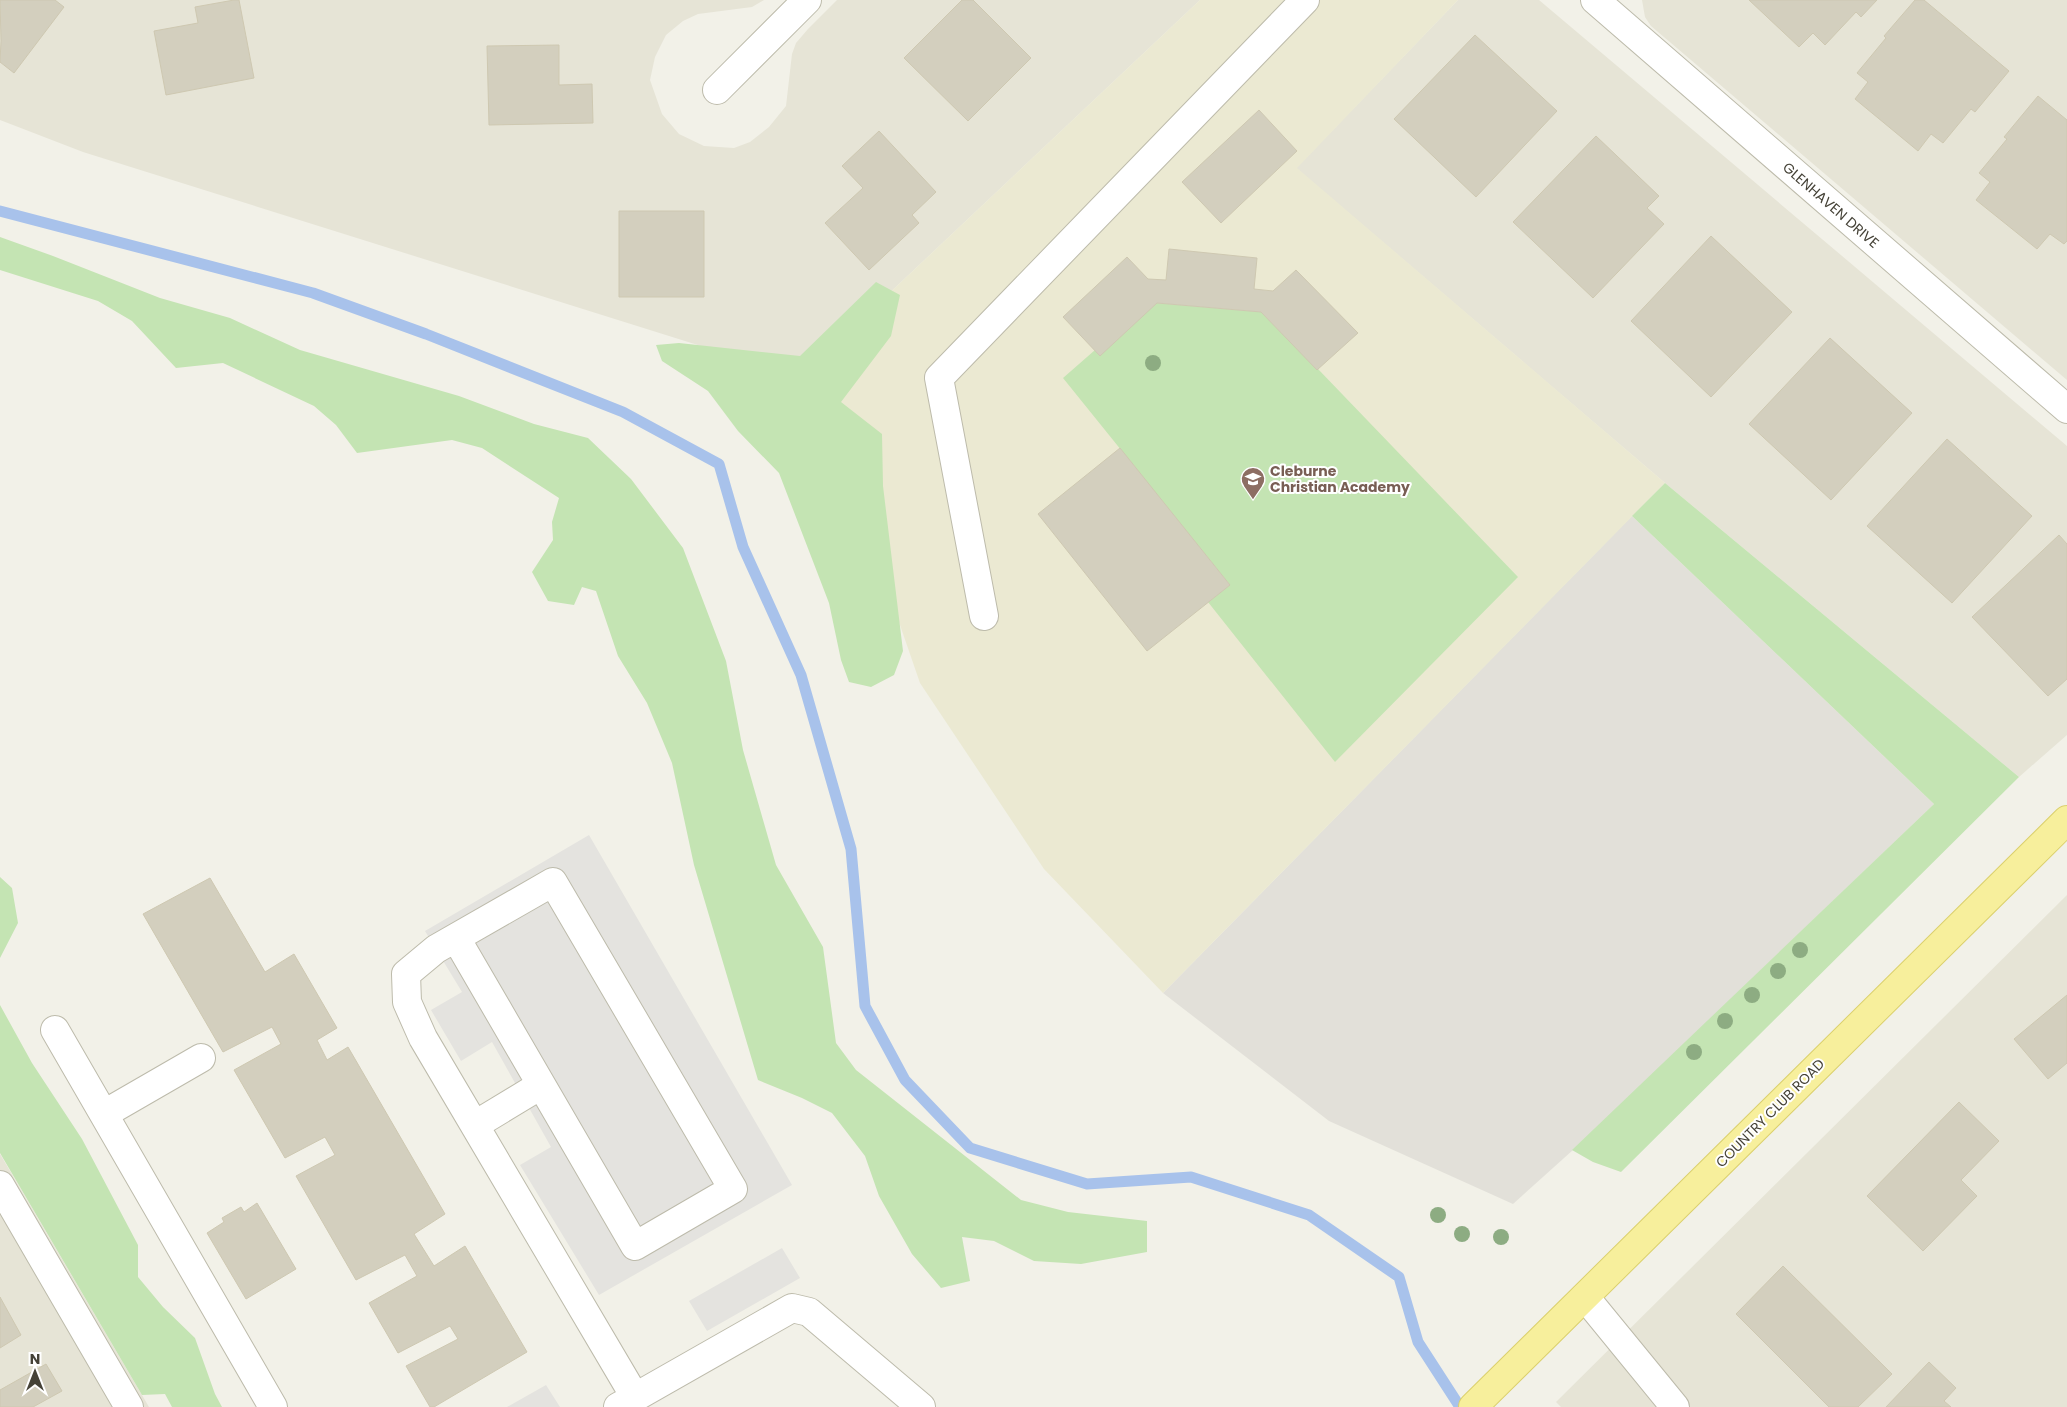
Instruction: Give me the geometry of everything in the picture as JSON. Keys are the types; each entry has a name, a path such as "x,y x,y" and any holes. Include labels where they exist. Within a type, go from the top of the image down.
{"main road":[{"name":"COUNTRY CLUB ROAD","path":"1473,1407 2067,820"}],"street":[{"path":"717,90 807,0"},
{"path":"984,616 939,378 1305,0"},
{"name":"GLENHAVEN DRIVE","path":"1599,1 2067,409"},
{"path":"456,938 635,1246 733,1189 553,882 436,949 406,974 407,1002 423,1038 474,1125 627,1402 792,1308 809,1312 922,1407"},
{"path":"55,1030 274,1407"},
{"path":"104,1114 201,1058"},
{"path":"474,1125 541,1086"},
{"path":"0,1185 129,1407"},
{"path":"1585,1297 1675,1407"}],"shaded area":[{"path":"0,0 764,0 752,7 698,14 683,21 666,35 655,57 650,80 662,114 679,134 704,146 734,148 750,142 769,127 786,106 792,54 796,43 837,0 1200,0 811,367 736,357 83,152 0,120"},
{"name":"Cleburne Christian Academy","path":"1200,0 1458,0 1297,168 1665,483 1163,993 1044,869 920,683 811,367"},
{"path":"1458,0 1539,0 2067,446 2067,735 2019,777 1665,483 1296,168"},
{"path":"1642,0 2067,0 2067,380 1651,26 1645,17"},
{"path":"1632,516 1934,804 1583,1141 1513,1204 1329,1121 1163,993"},
{"path":"589,835 792,1185 599,1295 520,1165 551,1147 492,1042 461,1061 431,1010 462,992 425,931"},
{"path":"2067,895 2067,1407 1561,1407 1556,1402"},
{"path":"0,1154 142,1395 149,1407 0,1407"},
{"path":"782,1248 800,1278 707,1331 689,1301"},
{"path":"546,1385 560,1407 507,1407"}],"green space":[{"path":"0,237 160,298 230,318 300,350 459,396 534,424 588,438 631,479 683,548 726,661 743,750 776,865 823,947 836,1043 856,1070 1021,1200 1068,1212 1147,1221 1147,1252 1081,1264 1034,1261 994,1241 962,1237 970,1281 941,1288 912,1254 879,1196 865,1156 832,1113 758,1080 694,865 672,763 647,703 618,656 596,591 582,587 574,605 548,601 532,572 553,540 552,522 559,498 482,448 452,440 357,453 336,425 314,406 223,363 176,368 132,321 98,301 0,270"},
{"path":"876,282 900,295 891,336 841,402 882,434 883,486 903,651 894,675 871,687 849,682 841,660 829,603 779,473 738,431 708,391 662,361 656,345 679,343 800,356"},
{"path":"1157,303 1261,312 1518,577 1335,762 1208,602 1230,585 1063,378 1095,350"},
{"path":"1665,483 2019,777 1621,1172 1593,1162 1572,1150 1934,804 1632,516"},
{"path":"0,877 12,888 18,923 0,958"},
{"path":"0,1005 32,1063 82,1139 138,1245 138,1277 163,1307 195,1338 215,1394 222,1407 172,1407 165,1394 142,1395 0,1153"}],"building":[{"path":"0,0 55,0 64,7 14,73 0,62"},
{"path":"239,0 254,78 166,95 154,31 198,23 195,7"},
{"path":"962,0 973,0 1031,58 968,121 904,58"},
{"path":"1749,0 1877,0 1861,17 1856,12 1825,45 1813,33 1799,47"},
{"path":"1915,0 1924,0 2009,71 1975,112 1971,109 1943,143 1931,134 1918,151 1855,99 1868,82 1857,73 1886,38 1884,36"},
{"path":"1475,35 1557,111 1476,197 1394,119"},
{"path":"559,45 559,85 592,84 593,123 489,125 487,46"},
{"path":"2038,96 2067,120 2067,241 2064,244 2050,234 2037,249 1976,200 1990,182 1979,173 2007,139 2004,137"},
{"path":"1259,110 1297,151 1221,223 1182,182"},
{"path":"879,131 936,192 912,215 919,223 869,270 825,223 863,188 842,166"},
{"path":"1596,136 1659,196 1647,208 1664,224 1593,298 1513,222"},
{"path":"619,211 704,211 704,297 619,297"},
{"path":"1711,236 1792,312 1711,397 1631,321"},
{"path":"1169,249 1257,258 1254,289 1273,291 1296,270 1358,333 1317,370 1261,312 1157,303 1100,356 1063,317 1127,257 1148,279 1166,280"},
{"path":"1830,338 1912,413 1831,500 1749,424"},
{"path":"1947,439 2032,516 1952,603 1867,526"},
{"path":"1120,448 1230,585 1147,651 1038,514"},
{"path":"2059,535 2067,544 2067,679 2048,696 1972,617"},
{"path":"210,878 265,972 294,954 337,1028 317,1040 327,1060 348,1047 445,1214 414,1234 434,1266 465,1246 527,1352 434,1407 430,1407 406,1366 458,1339 450,1326 398,1353 369,1303 417,1276 405,1255 356,1280 296,1176 335,1155 325,1137 285,1158 234,1070 281,1044 272,1027 223,1052 143,914"},
{"path":"2067,995 2067,1063 2048,1079 2014,1039"},
{"path":"1959,1102 1999,1141 1961,1180 1977,1196 1923,1251 1867,1196"},
{"path":"257,1203 296,1269 246,1299 207,1233 224,1222 222,1218 241,1207 244,1212"},
{"path":"1783,1266 1892,1374 1858,1407 1829,1407 1736,1314"},
{"path":"0,1297 21,1335 0,1348"},
{"path":"1929,1362 1956,1388 1944,1401 1951,1407 1886,1407"},
{"path":"46,1364 62,1391 33,1407 0,1407 0,1390"}],"waterway":[{"path":"0,211 313,293 426,334 623,412 719,464 743,547 801,675 851,849 865,1006 905,1080 970,1148 1087,1184 1191,1177 1309,1215 1399,1277 1418,1342 1460,1407"}],"place":[{"name":"Cleburne Christian Academy","path":"1253,500"}]}
